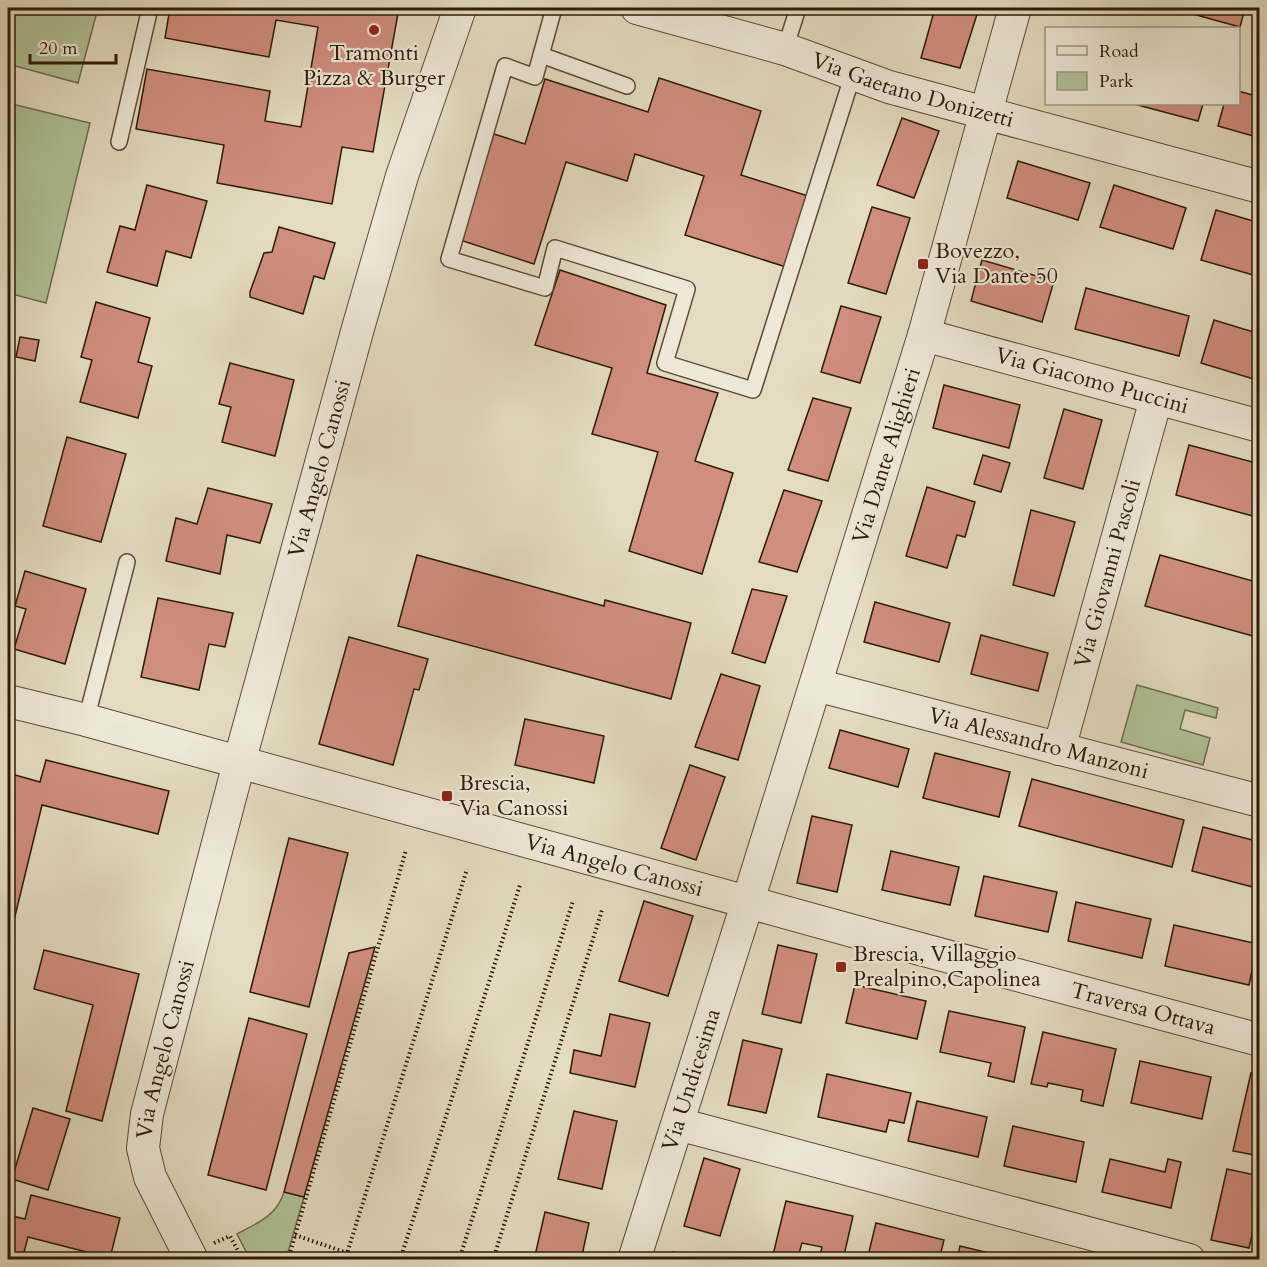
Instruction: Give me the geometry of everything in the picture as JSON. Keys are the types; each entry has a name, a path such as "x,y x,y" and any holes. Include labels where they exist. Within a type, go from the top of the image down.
{"street":[{"name":"Via Angelo Canossi","path":"402,176 439,8"},
{"name":"Via Angelo Canossi","path":"192,1260 150,1177 143,1148 147,1114 239,763 358,328 402,176 460,8"},
{"name":"Via Gaetano Donizetti","path":"637,8 785,49 889,87 1260,187"},
{"name":"Via Dante Alighieri","path":"748,901 924,335 1015,8"},
{"name":"Via Giacomo Puccini","path":"924,335 1260,426"},
{"name":"Via Giovanni Pascoli","path":"1059,749 1156,399"},
{"name":"Via Alessandro Manzoni","path":"816,685 1260,801"},
{"path":"8,701 86,720 239,763"},
{"name":"Via Angelo Canossi","path":"239,763 748,901"},
{"name":"Traversa Ottava","path":"748,901 1260,1040"},
{"name":"Via Undicesima","path":"634,1260 748,901"},
{"path":"678,1124 1189,1260"}],"lane":[{"path":"119,142 150,8"},
{"path":"554,8 536,76 505,66 449,259 545,288 555,248 687,289 665,363 753,390 853,74"},
{"path":"785,49 798,8"},
{"path":"541,55 627,86"},
{"path":"86,720 127,562"}],"path":[{"path":"288,1260 405,850"},
{"path":"345,1260 467,869"},
{"path":"400,1260 520,885"},
{"path":"459,1260 573,901"},
{"path":"493,1260 602,910"},
{"path":"295,1235 368,1260"}],"green space":[{"path":"8,8 98,8 78,83 8,64"},
{"path":"8,103 90,123 46,303 8,293"},
{"path":"1137,685 1218,708 1216,718 1185,710 1180,729 1210,738 1203,765 1121,742"},
{"path":"284,1192 304,1197 286,1259 250,1259 237,1234 271,1213 277,1207"}],"building":[{"path":"170,8 399,8 373,152 342,147 332,204 217,183 224,145 136,129 147,69 270,91 265,121 301,127 318,27 276,20 269,57 165,38"},
{"path":"935,8 979,8 960,68 921,58"},
{"path":"1104,8 1127,8 1126,13"},
{"path":"1171,8 1245,8 1240,27"},
{"path":"659,78 761,111 741,175 808,196 786,267 685,235 704,176 635,154 627,181 566,162 534,264 460,240 494,134 525,144 545,79 648,112"},
{"path":"1240,92 1260,97 1260,138 1218,126 1224,105 1240,105"},
{"path":"1138,105 1203,105 1198,121"},
{"path":"902,118 939,131 914,198 877,185"},
{"path":"1018,161 1090,183 1078,220 1007,198"},
{"path":"147,185 207,201 191,258 166,251 157,286 107,272 120,226 135,230"},
{"path":"1114,185 1186,208 1173,249 1100,227"},
{"path":"872,207 910,218 886,294 848,283"},
{"path":"1216,210 1260,223 1260,277 1201,260"},
{"path":"279,227 335,243 324,279 314,276 303,314 250,297 264,253 272,252"},
{"path":"982,260 1054,281 1042,322 971,301"},
{"path":"560,270 666,305 647,373 718,393 695,461 733,473 702,574 629,551 658,452 592,434 612,368 535,345"},
{"path":"1086,288 1189,316 1179,356 1075,329"},
{"path":"96,302 150,318 138,362 152,366 138,418 80,402 92,360 81,357"},
{"path":"841,306 881,317 860,383 821,372"},
{"path":"1214,320 1260,334 1260,381 1201,363"},
{"path":"20,337 39,340 35,361 16,357"},
{"path":"230,363 294,380 275,456 222,442 231,407 219,404"},
{"path":"944,385 1020,405 1009,448 933,428"},
{"path":"813,398 851,408 828,481 788,470"},
{"path":"1064,409 1102,420 1083,489 1044,478"},
{"path":"67,437 126,454 101,542 43,526"},
{"path":"1189,445 1260,464 1260,518 1176,495"},
{"path":"983,455 1010,463 1001,492 974,484"},
{"path":"927,487 975,502 965,537 957,535 947,568 906,556"},
{"path":"208,488 272,504 260,543 227,535 220,574 166,561 176,518 197,524"},
{"path":"784,490 822,501 797,572 759,562"},
{"path":"1031,510 1075,522 1054,596 1013,585"},
{"path":"417,555 604,606 605,600 691,623 671,699 398,626"},
{"path":"1160,555 1260,583 1260,638 1145,606"},
{"path":"25,571 86,589 65,664 14,649 26,609 15,606"},
{"path":"752,589 787,596 765,663 732,653"},
{"path":"158,598 233,613 225,647 209,644 199,690 141,677"},
{"path":"875,602 950,623 939,662 864,642"},
{"path":"981,635 1048,653 1038,691 971,674"},
{"path":"349,637 428,659 419,690 414,689 393,765 319,744"},
{"path":"721,674 760,686 738,760 695,747"},
{"path":"525,719 604,736 594,783 515,765"},
{"path":"840,730 909,749 898,787 829,768"},
{"path":"935,753 1010,772 999,817 923,798"},
{"path":"46,760 169,791 158,834 42,805 8,945 8,773 40,782"},
{"path":"690,765 725,777 696,860 661,848"},
{"path":"1032,779 1184,820 1172,867 1019,826"},
{"path":"812,816 852,825 837,892 797,883"},
{"path":"1203,827 1260,842 1260,889 1192,871"},
{"path":"289,838 348,853 309,1007 250,992"},
{"path":"891,851 959,867 950,905 882,890"},
{"path":"984,876 1057,892 1048,932 975,916"},
{"path":"644,901 693,916 668,996 619,981"},
{"path":"1076,902 1151,919 1142,958 1068,941"},
{"path":"1174,925 1258,944 1249,985 1165,966"},
{"path":"778,945 817,954 801,1023 762,1014"},
{"path":"375,947 304,1197 284,1192 349,953"},
{"path":"44,950 139,974 102,1121 66,1111 93,1005 34,989"},
{"path":"855,985 926,1001 917,1039 846,1023"},
{"path":"949,1011 1025,1027 1014,1082 988,1076 991,1063 940,1052"},
{"path":"610,1014 650,1023 635,1087 570,1073 574,1050 601,1056"},
{"path":"249,1018 307,1034 266,1190 208,1175"},
{"path":"1043,1032 1116,1049 1103,1106 1081,1101 1083,1090 1048,1083 1047,1087 1031,1084"},
{"path":"743,1040 782,1049 766,1113 728,1105"},
{"path":"1140,1061 1211,1077 1202,1119 1131,1103"},
{"path":"1251,1073 1260,1075 1260,1156 1233,1151"},
{"path":"827,1074 911,1093 904,1123 889,1120 886,1132 818,1117"},
{"path":"917,1101 987,1117 978,1157 908,1141"},
{"path":"33,1108 70,1119 48,1190 12,1179"},
{"path":"574,1111 617,1121 602,1189 558,1179"},
{"path":"1013,1126 1084,1142 1076,1182 1004,1166"},
{"path":"704,1158 740,1169 720,1236 684,1226"},
{"path":"1110,1159 1165,1172 1168,1159 1181,1162 1171,1208 1102,1192"},
{"path":"1227,1169 1260,1176 1260,1202 1249,1248 1211,1240"},
{"path":"31,1195 120,1218 110,1258 28,1237 22,1260 8,1260 8,1215 25,1219"},
{"path":"786,1201 853,1216 843,1260 819,1260 822,1247 802,1243 797,1260 773,1255"},
{"path":"545,1212 589,1223 581,1260 534,1260"},
{"path":"876,1223 944,1240 939,1260 867,1260"},
{"path":"960,1246 1018,1260 957,1260"},
{"path":"673,1252 700,1260 671,1260"}],"place":[{"name":"Tramonti Pizza & Burger","path":"374,30"},
{"name":"Bovezzo, Via Dante 50","path":"923,264"},
{"name":"Brescia, Via Canossi","path":"447,796"},
{"name":"Brescia, Villaggio Prealpino,Capolinea","path":"841,967"}]}
